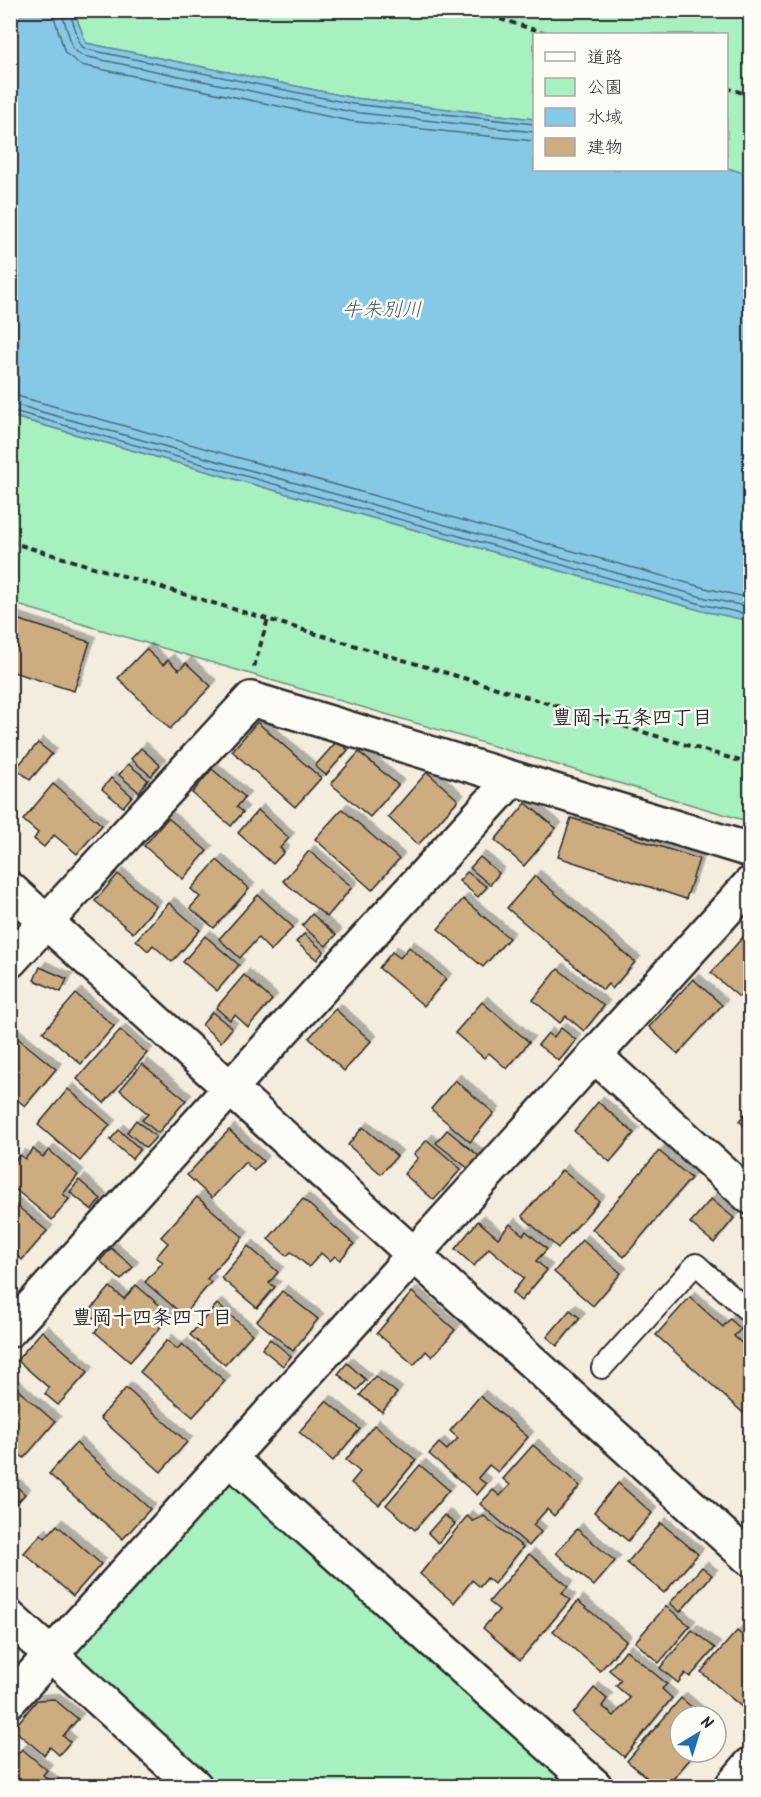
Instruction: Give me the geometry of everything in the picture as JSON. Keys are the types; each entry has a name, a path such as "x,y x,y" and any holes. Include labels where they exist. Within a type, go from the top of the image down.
{"street":[{"path":"10,961 251,699 750,850"},
{"path":"10,1330 232,1090 512,779"},
{"path":"10,1700 416,1256 594,1055 750,884"},
{"path":"10,889 750,1559"},
{"path":"594,1055 750,1197"},
{"path":"230,1459 595,1786"},
{"path":"10,1618 195,1786"},
{"path":"732,1786 750,1765"}],"lane":[{"path":"602,1368 696,1264 750,1313"}],"path":[{"path":"470,10 546,33"},
{"path":"728,89 750,95"},
{"path":"10,542 750,764"},
{"path":"254,666 268,619"}],"green space":[{"path":"74,11 750,11 750,175 728,168 728,33 533,33 533,119 354,98 86,43"},
{"path":"10,416 703,611 750,620 750,822 11,603"},
{"path":"230,1459 595,1786 195,1786 51,1655"}],"water":[{"name":"牛朱別川","path":"10,11 74,11 86,43 354,98 533,119 533,171 728,171 728,168 750,175 750,621 703,611 11,416"}],"building":[{"path":"10,617 90,642 74,691 10,671"},
{"path":"146,649 163,665 168,660 179,670 186,663 211,686 170,729 118,678"},
{"path":"257,722 321,778 295,807 232,751"},
{"path":"337,741 348,750 326,775 315,766"},
{"path":"38,743 52,754 30,780 16,768"},
{"path":"141,748 160,765 151,776 131,759"},
{"path":"359,752 398,785 370,817 331,784"},
{"path":"128,764 148,780 139,792 119,775"},
{"path":"212,769 245,797 237,807 243,812 231,826 192,793"},
{"path":"427,772 458,800 418,845 388,817"},
{"path":"111,778 132,796 123,807 102,789"},
{"path":"53,784 102,825 77,854 54,835 44,847 34,839 38,833 23,820"},
{"path":"526,803 556,828 524,866 495,840"},
{"path":"342,809 399,859 372,890 315,839"},
{"path":"258,810 289,838 280,848 284,852 273,864 238,833"},
{"path":"168,818 207,851 183,879 144,846"},
{"path":"571,818 699,859 686,899 558,857"},
{"path":"309,851 352,887 327,917 283,881"},
{"path":"480,857 499,873 490,885 470,868"},
{"path":"217,860 249,889 214,928 190,908 200,897 191,889"},
{"path":"467,872 487,887 478,897 459,881"},
{"path":"118,874 156,906 133,933 95,901"},
{"path":"535,876 635,962 612,989 608,984 603,990 507,908"},
{"path":"258,895 293,927 271,951 258,938 240,958 219,939"},
{"path":"463,899 509,938 483,967 438,929"},
{"path":"169,903 200,930 172,962 153,945 148,951 136,940"},
{"path":"312,914 336,935 326,946 302,926"},
{"path":"304,934 324,951 317,960 296,942"},
{"path":"205,936 239,965 217,991 183,962"},
{"path":"743,937 750,944 750,983 739,997 711,973"},
{"path":"409,947 446,979 424,1006 379,968 392,952 400,958"},
{"path":"40,967 67,979 61,992 34,980"},
{"path":"558,969 604,1006 584,1031 566,1016 560,1023 533,1000"},
{"path":"244,975 272,1000 248,1027 235,1015 230,1020 216,1008"},
{"path":"693,979 722,1005 678,1054 649,1027"},
{"path":"76,994 114,1026 81,1064 43,1032"},
{"path":"482,1002 529,1042 507,1069 489,1053 484,1058 455,1033"},
{"path":"335,1009 371,1041 344,1071 309,1038"},
{"path":"212,1012 232,1028 221,1042 202,1025"},
{"path":"561,1028 576,1040 559,1061 538,1045 548,1033 553,1038"},
{"path":"120,1030 147,1053 104,1103 77,1079"},
{"path":"10,1032 56,1069 25,1106 10,1094"},
{"path":"142,1064 186,1100 158,1133 142,1120 148,1114 120,1090"},
{"path":"455,1080 494,1113 470,1142 431,1109"},
{"path":"68,1089 110,1125 80,1161 38,1125"},
{"path":"598,1102 634,1133 610,1162 574,1131"},
{"path":"750,1108 750,1131 739,1121"},
{"path":"136,1120 156,1137 146,1148 127,1132"},
{"path":"363,1127 397,1156 381,1174 348,1145"},
{"path":"119,1130 140,1149 132,1159 110,1140"},
{"path":"229,1130 263,1161 254,1171 245,1162 212,1198 187,1175"},
{"path":"447,1130 479,1156 469,1169 436,1143"},
{"path":"427,1140 461,1169 434,1200 404,1174 418,1158 414,1154"},
{"path":"33,1149 43,1157 49,1150 78,1175 63,1194 69,1199 52,1220 10,1185 10,1166 20,1155 25,1159"},
{"path":"659,1151 691,1178 624,1257 592,1229"},
{"path":"562,1170 599,1201 558,1248 522,1216"},
{"path":"79,1180 101,1199 92,1210 70,1192"},
{"path":"197,1197 243,1237 207,1279 211,1282 183,1315 145,1282 163,1262 156,1257 168,1243 161,1237"},
{"path":"303,1199 354,1244 340,1260 335,1256 330,1261 321,1253 309,1267 291,1252 287,1256 268,1239"},
{"path":"711,1199 734,1218 714,1243 690,1223"},
{"path":"10,1200 47,1231 22,1260 10,1250"},
{"path":"478,1221 498,1238 510,1224 523,1235 526,1231 547,1249 536,1261 547,1270 521,1301 512,1293 524,1278 489,1248 474,1266 455,1249"},
{"path":"582,1240 621,1273 593,1306 554,1272"},
{"path":"248,1246 278,1272 269,1283 275,1287 257,1308 221,1278"},
{"path":"111,1248 133,1267 121,1280 100,1261"},
{"path":"136,1285 171,1315 130,1362 95,1332 101,1324 88,1313 110,1287 124,1299"},
{"path":"282,1291 318,1319 293,1351 257,1321"},
{"path":"412,1292 455,1330 432,1357 426,1351 414,1365 377,1333"},
{"path":"690,1297 723,1327 730,1319 741,1329 734,1336 750,1351 750,1419 656,1335"},
{"path":"217,1304 252,1334 225,1365 190,1335"},
{"path":"570,1310 580,1318 557,1346 547,1337"},
{"path":"42,1331 88,1372 58,1405 45,1394 49,1388 17,1360"},
{"path":"270,1339 291,1356 283,1366 262,1349"},
{"path":"167,1340 177,1349 182,1344 225,1381 193,1417 140,1372"},
{"path":"347,1363 366,1380 357,1390 338,1374"},
{"path":"375,1376 397,1393 382,1412 360,1395"},
{"path":"10,1383 55,1422 24,1458 10,1447"},
{"path":"126,1388 187,1442 161,1472 100,1418"},
{"path":"480,1396 528,1437 498,1472 489,1465 478,1478 486,1484 477,1495 429,1454 439,1443 447,1450 458,1438 450,1431"},
{"path":"326,1401 360,1429 333,1461 299,1432"},
{"path":"374,1425 416,1460 379,1505 351,1483 360,1472 346,1460"},
{"path":"76,1443 150,1509 123,1539 49,1474"},
{"path":"533,1445 580,1486 554,1516 547,1509 533,1525 541,1532 529,1546 480,1504 493,1490 500,1496 510,1485 503,1479"},
{"path":"420,1465 449,1490 415,1530 386,1505"},
{"path":"12,1483 25,1494 10,1511 10,1484"},
{"path":"618,1483 652,1513 628,1541 594,1512"},
{"path":"444,1515 455,1524 438,1543 428,1533"},
{"path":"467,1516 473,1521 484,1516 523,1547 494,1584 487,1578 480,1587 472,1580 454,1603 420,1574"},
{"path":"661,1523 698,1554 664,1593 627,1563"},
{"path":"57,1525 101,1564 73,1596 24,1553 41,1534 45,1538"},
{"path":"577,1529 615,1561 594,1586 556,1553"},
{"path":"529,1554 568,1586 562,1593 570,1600 520,1660 483,1628 499,1610 489,1602"},
{"path":"702,1567 712,1575 680,1612 670,1603"},
{"path":"578,1601 626,1641 600,1671 553,1631"},
{"path":"666,1606 690,1626 659,1663 635,1642"},
{"path":"692,1630 715,1648 690,1677 685,1673 678,1683 660,1668"},
{"path":"737,1631 750,1642 750,1714 701,1672"},
{"path":"626,1650 667,1684 662,1689 672,1698 624,1757 573,1714 594,1688 607,1699 602,1706 614,1716 630,1698 616,1686 621,1680 609,1670"},
{"path":"681,1698 688,1704 676,1704"},
{"path":"54,1699 78,1719 63,1736 70,1742 59,1755 50,1747 44,1755 13,1729 37,1700"},
{"path":"668,1713 668,1764 686,1764 667,1786 657,1786 627,1761"},
{"path":"22,1749 47,1770 43,1775 56,1786 10,1786 10,1762"}],"district":[{"name":"豊岡十五条四丁目","path":"632,717"},
{"name":"豊岡十四条四丁目","path":"152,1317"}]}
